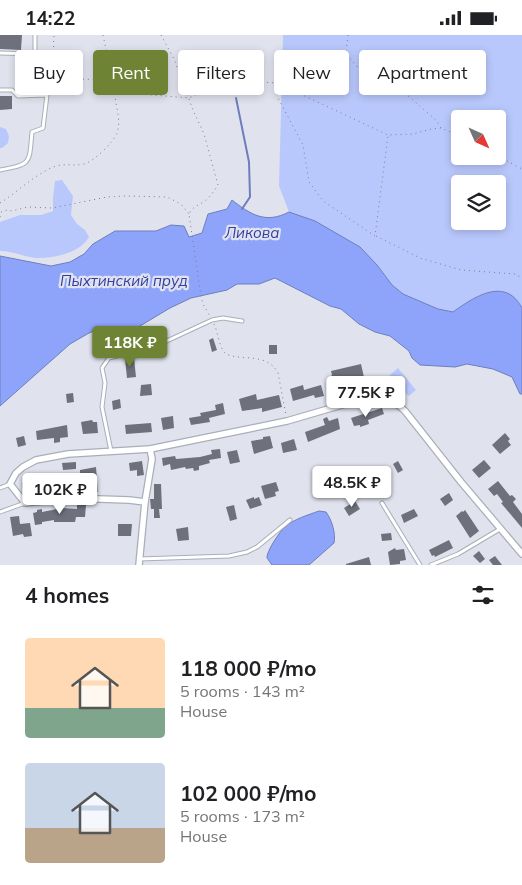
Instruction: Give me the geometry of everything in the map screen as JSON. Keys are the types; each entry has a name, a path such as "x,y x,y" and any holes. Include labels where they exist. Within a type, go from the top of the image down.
{"street":[{"path":"145,502 69,498 25,503 10,484 16,473 36,460 68,454 150,449 288,421 372,397 394,402 405,411 522,554"},
{"path":"139,562 145,502 152,459 150,449"}],"lane":[{"path":"0,53 35,54 34,35"},
{"path":"0,90 12,90 15,93"},
{"path":"0,170 23,166 29,160 32,132 43,128 47,95 17,95"},
{"path":"111,451 102,407 104,383 102,368 109,358 156,345 212,320 223,318 242,321"},
{"path":"0,488 10,484"},
{"path":"0,512 25,503"},
{"path":"382,503 420,565"},
{"path":"139,562 229,556 247,552 257,547 290,519"},
{"path":"431,565 458,554 500,529"}],"path":[{"path":"53,50 54,35"},
{"path":"103,35 106,50"},
{"path":"161,35 174,59 204,134 218,185 214,192 190,210 189,214"},
{"path":"348,35 346,53 356,66 399,88 437,121 441,128"},
{"path":"153,95 189,98 214,86 227,83 241,81 274,83"},
{"path":"0,203 12,196 37,175 53,166 84,164 106,148 117,136 119,124 114,95"},
{"path":"278,95 303,145 309,182 323,201 375,235 420,258 461,270 515,274 522,278"},
{"path":"303,95 388,135 413,134 441,128 451,132"},
{"path":"375,235 388,135"},
{"path":"506,160 522,169"},
{"path":"0,217 2,212 7,209 12,211 27,207 52,208 107,197 167,197 181,203 189,214 203,304 216,325 223,350 226,354 256,359 275,368 278,373 288,421"}],"shaded area":[{"path":"283,35 522,35 522,308 518,301 469,301 453,312 438,309 403,294 392,285 377,265 315,221 289,212 279,186 281,95 349,95 349,50 283,50"},
{"path":"0,127 6,129 9,136 8,143 2,148 0,148"},
{"path":"62,180 73,196 71,215 89,237 85,242 80,247 67,253 46,258 34,258 0,251 0,222 20,215 41,215 53,211 55,181"},
{"path":"398,368 416,390 409,396 393,384 390,375"}],"water":[{"name":"Пыхтинский пруд","path":"232,200 252,214 259,216 281,216 289,212 315,221 360,247 392,285 403,294 438,309 453,312 489,292 507,293 515,298 522,308 522,394 520,394 512,377 493,369 467,364 455,367 420,365 412,358 409,351 390,336 375,332 359,324 341,309 330,306 275,278 259,284 237,284 227,290 191,298 170,308 125,335 113,327 101,328 89,333 70,344 0,406 0,256 51,266 70,262 84,254 93,244 115,231 156,231 171,225 184,226 189,237 202,233 208,214 227,209"},
{"path":"319,511 326,512 330,519 334,531 334,543 309,565 272,565 267,555 283,529 297,519"}],"building":[{"path":"0,35 22,35 21,50 0,49"},
{"path":"0,96 12,96 12,109 0,110"},
{"path":"213,338 217,350 212,352 209,340"},
{"path":"269,345 277,345 277,354 269,354"},
{"path":"134,358 136,377 127,378 125,359"},
{"path":"361,364 366,386 355,389 353,381 334,387 331,371"},
{"path":"151,384 152,395 140,396 141,385"},
{"path":"303,385 304,390 321,385 324,396 315,398 314,395 293,401 290,389"},
{"path":"73,393 74,402 67,403 66,394"},
{"path":"256,394 257,400 279,395 282,407 262,412 262,408 242,411 239,399"},
{"path":"120,399 121,408 113,410 112,401"},
{"path":"223,403 225,414 209,418 210,422 191,425 189,418 201,416 200,413 216,410 215,405"},
{"path":"382,408 384,414 368,420 369,424 360,427 360,425 354,426 351,418"},
{"path":"173,416 174,428 163,430 161,418"},
{"path":"327,417 329,421 338,418 340,429 308,442 305,432 325,425 323,419"},
{"path":"92,420 97,422 98,433 83,434 81,422"},
{"path":"151,423 152,432 126,434 125,425"},
{"path":"67,425 68,437 60,438 60,442 54,443 54,438 37,440 36,431"},
{"path":"505,433 510,439 508,441 511,445 500,454 492,445"},
{"path":"24,436 26,445 18,447 16,438"},
{"path":"270,436 273,448 254,454 251,441"},
{"path":"294,439 297,450 283,453 281,443"},
{"path":"220,449 221,458 209,460 210,463 199,466 199,470 194,471 193,468 186,469 185,467 171,470 170,464 163,466 162,458 175,456 176,459 200,457 212,454 211,450"},
{"path":"237,450 240,462 230,464 227,452"},
{"path":"484,460 491,468 479,478 472,470"},
{"path":"142,461 144,475 137,476 137,470 130,471 129,463"},
{"path":"398,461 403,470 398,473 393,464"},
{"path":"76,462 76,469 63,470 62,463"},
{"path":"96,467 98,492 88,492 87,475 80,476 80,470"},
{"path":"66,479 75,480 75,487 65,486"},
{"path":"498,481 510,496 512,495 516,499 513,502 522,514 522,528 501,503 503,502 497,494 494,496 488,489"},
{"path":"28,482 30,491 23,492 22,483"},
{"path":"276,482 279,491 275,492 276,496 265,499 261,486"},
{"path":"154,484 161,484 162,509 159,509 160,518 154,518 154,509 151,509 150,499 154,499"},
{"path":"449,493 453,500 445,506 440,499"},
{"path":"254,497 254,499 259,497 262,505 250,509 246,500"},
{"path":"355,501 360,509 349,516 344,508"},
{"path":"77,505 86,505 85,517 76,517 75,522 54,522 54,520 35,525 33,513 37,512 37,510 42,509 42,512 62,508 77,509"},
{"path":"234,505 237,519 230,521 226,507"},
{"path":"414,509 418,516 404,523 401,515"},
{"path":"465,510 479,531 470,538 456,516"},
{"path":"19,516 20,524 30,523 32,536 24,537 23,534 13,536 10,517"},
{"path":"118,524 132,524 131,536 118,536"},
{"path":"188,527 189,540 178,541 176,529"},
{"path":"391,533 392,540 382,541 381,534"},
{"path":"449,540 453,548 435,557 434,555 432,556 429,550"},
{"path":"395,548 396,550 404,549 406,560 400,561 400,564 390,565 388,552"},
{"path":"479,551 485,559 480,563 473,556"},
{"path":"495,556 502,565 493,565 489,560"},
{"path":"369,557 371,565 346,565 346,564"}],"waterway":[{"path":"236,98 249,162 250,197 242,209"}],"water label":[{"name":"Ликова","path":"252,233"}]}
